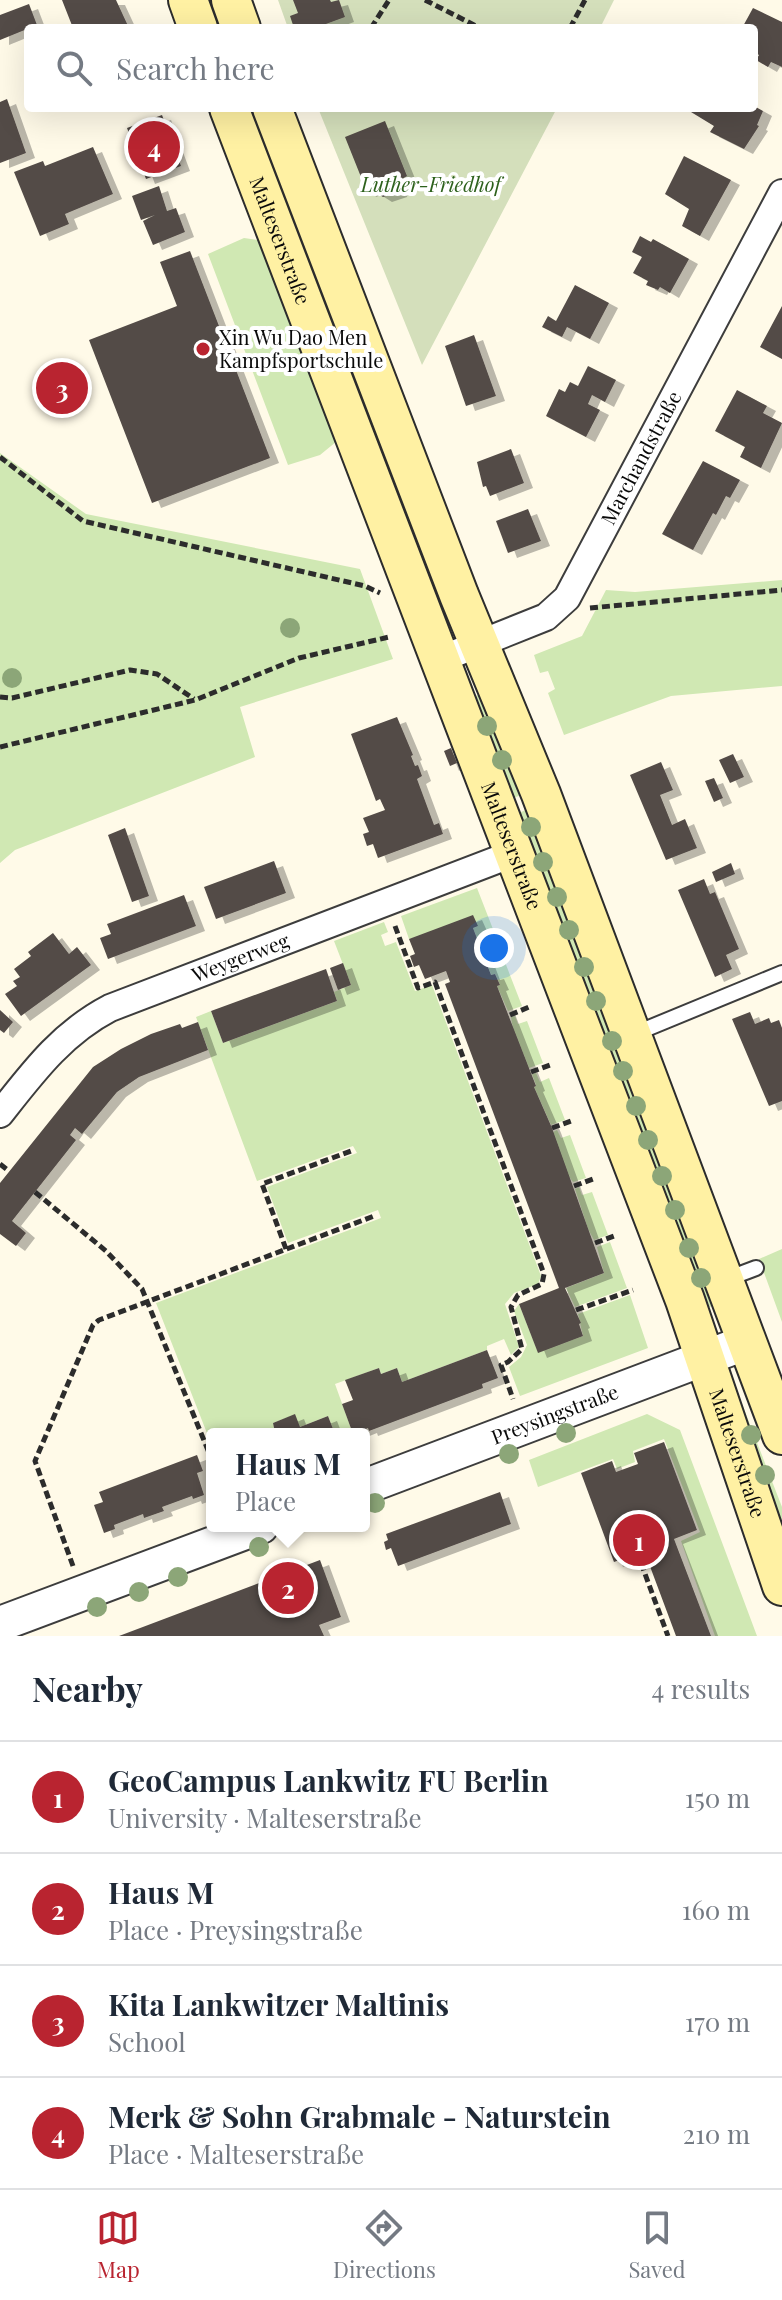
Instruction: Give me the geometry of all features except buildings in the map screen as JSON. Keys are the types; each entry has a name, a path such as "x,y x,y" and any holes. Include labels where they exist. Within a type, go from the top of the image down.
{"main road":[{"path":"188,0 197,24"},
{"path":"231,0 240,24"},
{"name":"Malteserstraße","path":"274,112 632,1034 741,1274 747,1342 782,1435"},
{"name":"Malteserstraße","path":"231,115 515,853 705,1359 782,1586"}],"street":[{"name":"Marchandstraße","path":"441,659 546,617 567,598 782,193"},
{"name":"Weygerweg","path":"0,1114 52,1049 88,1019 515,853"},
{"name":"Preysingstraße","path":"370,1485 747,1342"},
{"path":"0,1624 245,1532"}],"lane":[{"path":"632,1034 782,973"}],"path":[{"path":"374,24 389,0"},
{"path":"425,0 472,24"},
{"path":"572,24 585,0"},
{"path":"0,457 83,521 365,586"},
{"path":"589,609 782,590"},
{"path":"0,747 195,700 299,658 389,637"},
{"path":"0,697 12,698 130,670 157,674 195,700"},
{"path":"391,917 418,988 435,982 544,1274 542,1284 518,1295 511,1307 522,1349 501,1365 514,1403"},
{"path":"482,951 505,943"},
{"path":"510,1015 529,1007"},
{"path":"531,1072 550,1065"},
{"path":"552,1128 571,1121"},
{"path":"286,1249 262,1184 351,1151"},
{"path":"0,1164 9,1171"},
{"path":"574,1186 593,1179"},
{"path":"35,1192 106,1251 142,1289 206,1445"},
{"path":"74,1569 36,1471 36,1453 93,1325 149,1300 374,1216"},
{"path":"595,1243 614,1236"},
{"path":"576,1310 633,1290"},
{"path":"641,1563 668,1636"}],"green space":[{"path":"278,0 614,0 602,24 287,24"},
{"name":"Luther-Friedhof","path":"320,112 555,112 422,365"},
{"path":"274,163 439,594 431,597 265,166"},
{"path":"244,238 265,241 342,437 320,455 288,465 208,254"},
{"path":"0,453 86,514 360,569 393,659 240,707 255,757 15,850 0,863"},
{"path":"782,580 782,686 671,696 564,735 548,693 555,689 548,671 540,673 534,655 582,636 606,590 635,592"},
{"path":"478,695 526,793 511,799 472,698"},
{"path":"532,807 718,1304 704,1309 517,814"},
{"path":"477,888 498,942 481,949 473,928 477,926 409,939 401,916"},
{"path":"384,922 388,932 381,935 385,946 396,942 415,991 432,985 541,1276 538,1284 514,1293 505,1304 519,1347 511,1355 504,1339 487,1346 487,1350 402,1382 397,1368 381,1374 379,1368 335,1384 351,1428 333,1428 328,1416 300,1427 294,1415 273,1423 274,1428 206,1428 206,1431 156,1303 381,1218 378,1210 288,1243 267,1187 357,1153 353,1146 257,1181 196,1017 211,1011 223,1043 337,1001 334,992 351,985 334,941"},
{"path":"492,953 495,960 503,957 522,1006 508,1011 497,986 500,985 495,974 491,975 484,956"},
{"path":"515,1016 518,1024 527,1021 543,1063 529,1068 513,1029 511,1017"},
{"path":"536,1073 540,1082 549,1078 565,1120 551,1125 534,1087 532,1074"},
{"path":"557,1130 561,1138 570,1135 586,1178 573,1182 566,1173 553,1132"},
{"path":"579,1187 582,1195 592,1192 608,1235 594,1240 575,1189"},
{"path":"610,1242 627,1288 575,1307 566,1288 604,1273 597,1247"},
{"path":"782,1249 782,1322 759,1259"},
{"path":"630,1295 648,1348 520,1396 509,1367 521,1357 527,1345 514,1311 519,1304 538,1352 583,1336 578,1314"},
{"path":"729,1375 782,1507 782,1539"},
{"path":"647,1414 680,1430 757,1636 715,1636 681,1541 700,1532 664,1439 633,1451 635,1462 617,1469 613,1459 538,1487 529,1460"}],"place":[{"name":"Merk & Sohn Grabmale - Naturstein","path":"154,147"},
{"name":"Xin Wu Dao Men Kampfsportschule","path":"203,349"},
{"name":"Kita Lankwitzer Maltinis","path":"62,388"},
{"name":"GeoCampus Lankwitz FU Berlin","path":"639,1540"},
{"name":"Haus M","path":"288,1588"}]}
